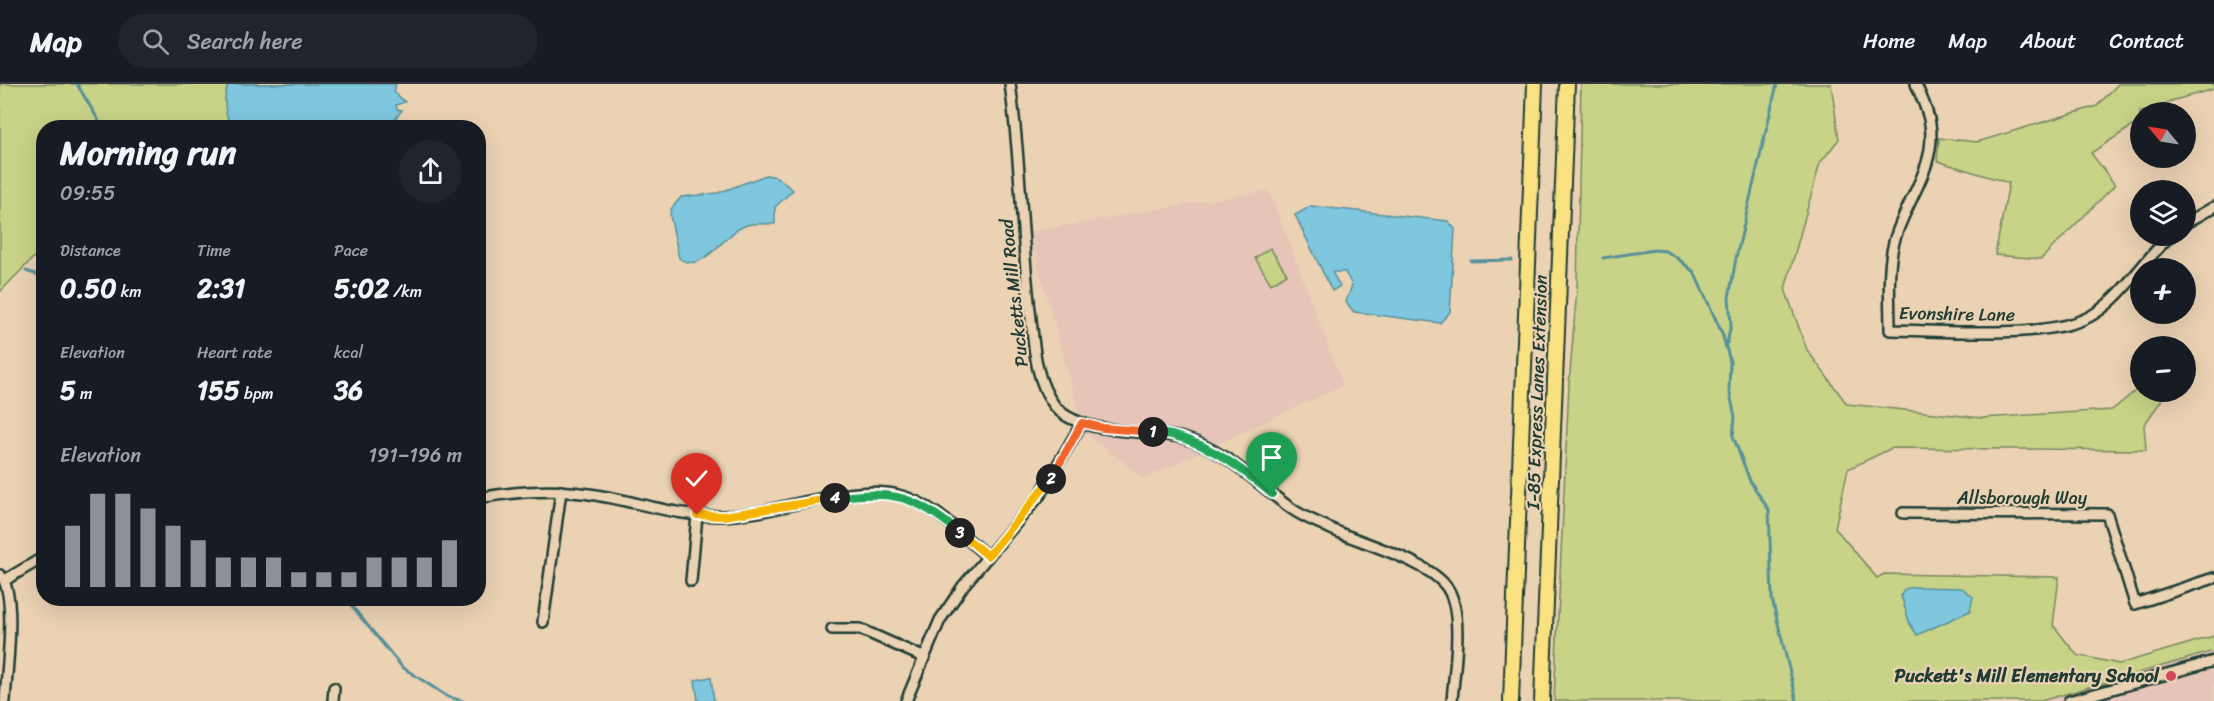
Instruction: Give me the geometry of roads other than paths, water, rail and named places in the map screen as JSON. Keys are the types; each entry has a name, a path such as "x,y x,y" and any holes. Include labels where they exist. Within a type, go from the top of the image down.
{"highway":[{"name":"I-85 Express Lanes Extension","path":"1511,701 1535,84"},
{"name":"I-85 Express Lanes Extension","path":"1542,701 1567,84"}],"street":[{"name":"Pucketts Mill Road","path":"1010,84 1036,362 1047,394 1058,410 1082,423 1103,428 1163,433 1216,451 1294,511 1330,529 1428,570 1449,591 1455,607 1452,701"},
{"name":"Evonshire Lane","path":"1916,84 1930,122 1931,144 1923,175 1905,212 1894,243 1890,278 1890,330 2043,331 2072,326 2107,304 2161,246"},
{"path":"2196,217 2214,207"},
{"path":"909,700 923,657 940,620 963,586 1041,495 1082,423"},
{"path":"486,496 520,490 561,491 697,515 724,516 869,492 900,495 934,511 988,556"},
{"path":"543,622 554,558 561,491"},
{"name":"Allsborough Way","path":"1903,513 2107,514 2135,604 2214,578"},
{"path":"691,581 697,515"},
{"path":"5,701 11,597 2,578 36,561"},
{"path":"832,629 860,629 923,657"},
{"path":"2069,701 2214,661"},
{"path":"333,701 334,688"}],"water":[{"path":"228,84 396,84 394,92 405,102 396,105 397,109 402,110 393,120 228,120 225,106"},
{"path":"766,175 777,177 793,190 775,207 775,224 746,225 696,262 688,262 679,258 670,215 671,209 681,197 718,193"},
{"path":"1311,206 1448,221 1455,229 1450,312 1440,323 1354,312 1346,302 1352,285 1345,272 1332,272 1340,286 1332,291 1295,215"},
{"path":"1913,587 1962,588 1973,597 1970,611 1917,635 1910,624 1901,595 1905,589"},
{"path":"711,677 714,701 698,701 695,680"}],"waterway":[{"path":"77,84 98,120"},
{"path":"1727,343 1731,324 1729,298 1736,258 1777,84"},
{"path":"1603,258 1654,250 1665,251 1676,257 1694,272 1722,333 1730,361 1729,389 1735,417 1733,436 1750,481 1769,510 1772,599 1797,701"},
{"path":"1471,261 1512,260"},
{"path":"26,271 36,274"},
{"path":"352,606 402,667 448,697 463,701"}],"place":[{"name":"Puckett's Mill Elementary School","path":"2171,676"}]}
